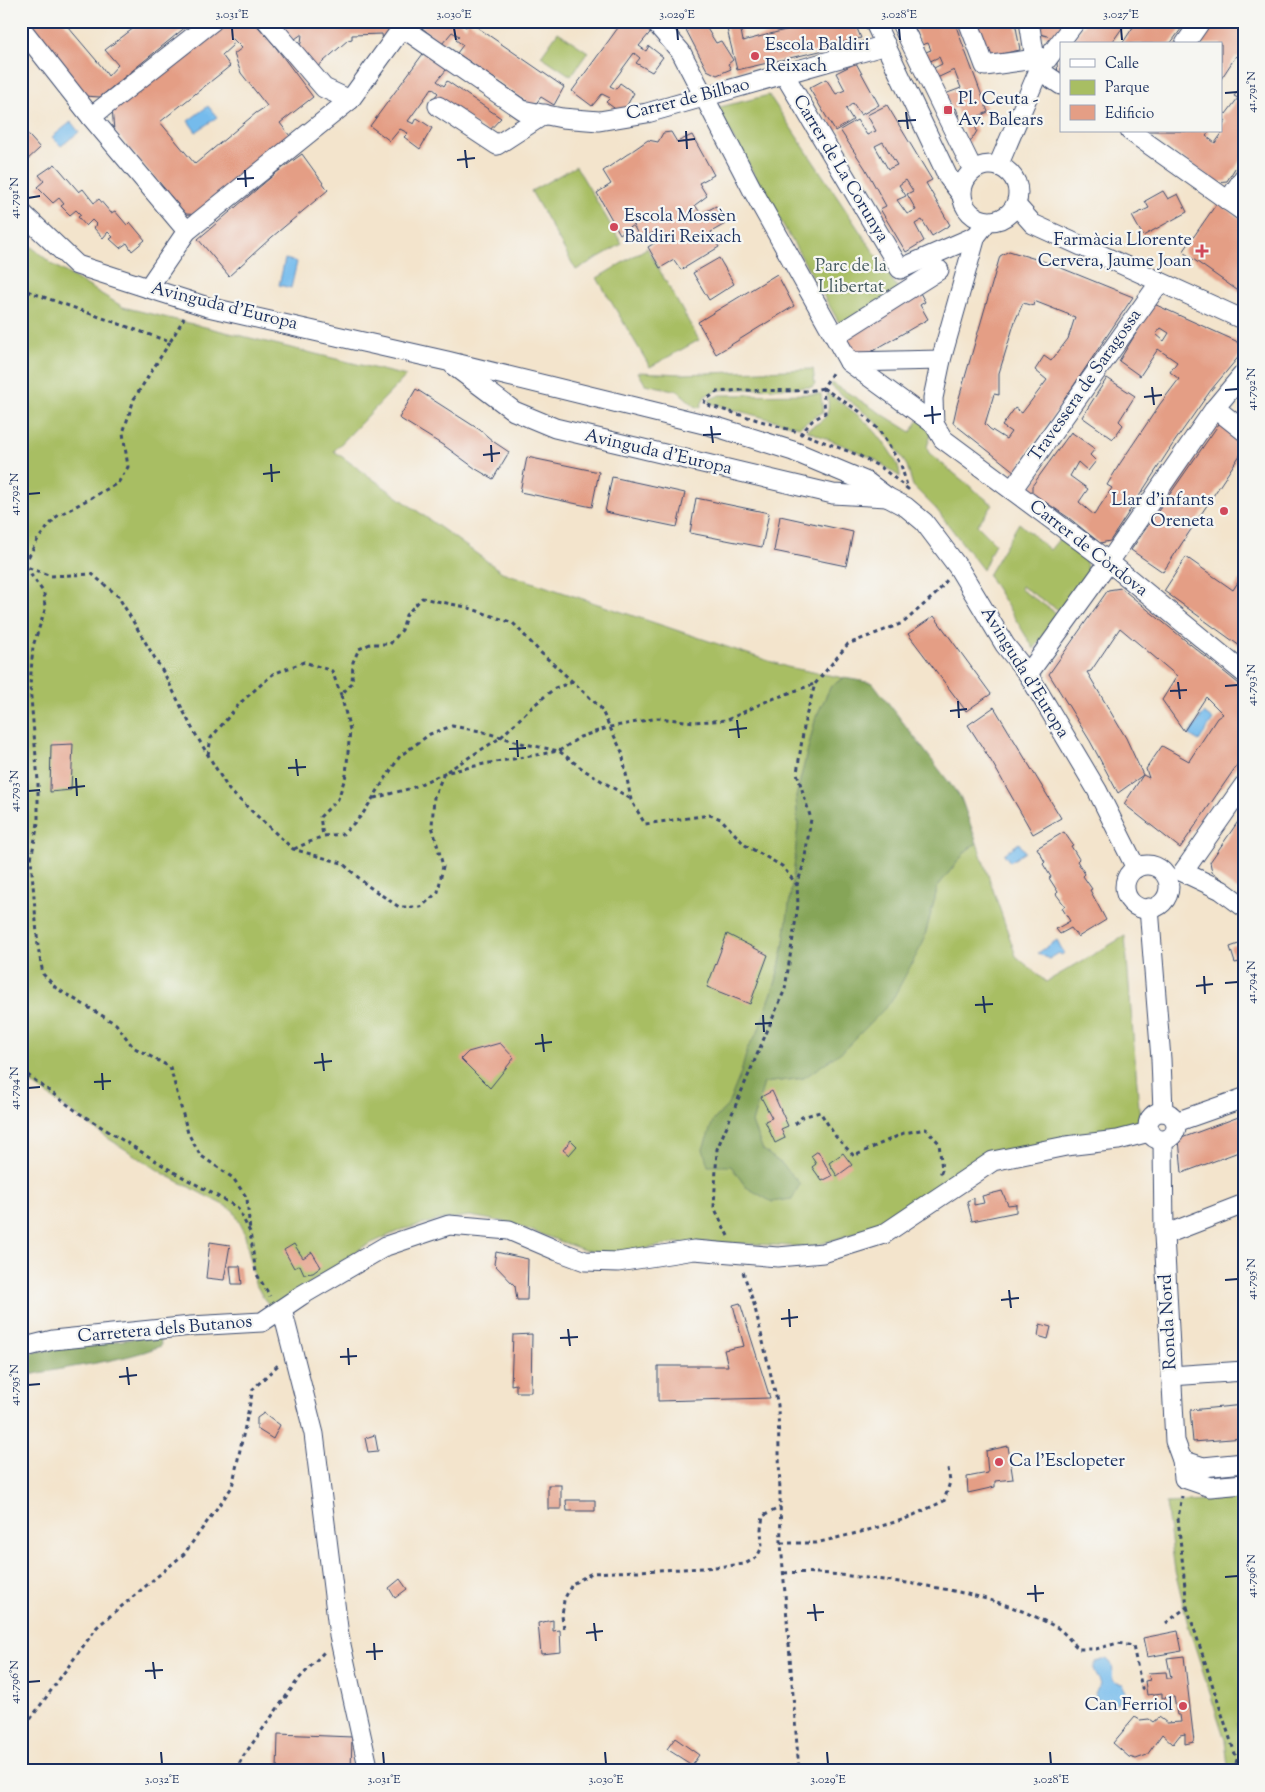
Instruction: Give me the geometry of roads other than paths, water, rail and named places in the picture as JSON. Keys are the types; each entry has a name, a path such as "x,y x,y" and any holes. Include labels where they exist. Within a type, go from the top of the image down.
{"street":[{"path":"92,117 213,21"},
{"path":"268,21 324,88 350,100"},
{"path":"654,21 681,52 752,189 850,362 934,424"},
{"path":"874,21 948,177 961,194"},
{"path":"900,21 973,170"},
{"path":"968,21 985,66 1037,64"},
{"path":"1029,21 1037,64 1060,84"},
{"path":"998,166 1037,64 1076,21"},
{"path":"1186,42 1201,21"},
{"path":"148,288 188,231 350,100 405,25"},
{"name":"Carrer de Bilbao","path":"405,25 522,110 599,121 647,113 886,45"},
{"path":"21,28 92,117 188,231"},
{"name":"Carrer de La Corunya","path":"784,74 900,269 995,220"},
{"path":"438,106 497,145 545,114"},
{"path":"1131,132 1244,212"},
{"path":"934,424 933,398 942,360 995,220 1018,191 1010,173 998,166 985,165 973,170 964,181 961,194 962,202 969,213 975,218 995,220 1033,224 1244,320"},
{"path":"1228,201 1244,177"},
{"name":"Avinguda d'Europa","path":"21,212 77,265 148,288 208,307 447,361 720,428 793,451 867,482 888,497 906,506 924,522 958,567 1005,645 1028,674 1097,790 1136,868"},
{"path":"834,336 939,270"},
{"name":"Travessera de Saragossa","path":"1012,490 1160,282"},
{"path":"850,362 942,360"},
{"name":"Avinguda d'Europa","path":"447,361 514,411 555,428 833,494 888,497"},
{"path":"1028,674 1109,562 1215,408 1244,374"},
{"path":"1215,408 1244,431"},
{"name":"Carrer de Còrdova","path":"934,424 943,439 1109,562 1244,673"},
{"path":"1244,785 1175,875 1165,900 1149,908 1140,908 1126,894 1126,880 1129,874 1136,868 1147,865 1156,867 1161,871 1175,875 1221,890 1244,907"},
{"path":"1149,908 1152,923 1162,1075 1169,1117 1175,1133 1169,1139 1156,1136 1148,1123 1150,1118 1157,1113 1169,1117 1244,1098"},
{"name":"Ronda Nord","path":"1156,1136 1163,1183 1175,1441 1183,1469"},
{"name":"Carretera dels Butanos","path":"21,1348 53,1340 191,1326 262,1322 386,1246 449,1225 509,1230 558,1252 585,1261 618,1262 694,1250 778,1257 823,1254 884,1234 933,1203 993,1161 1066,1146 1156,1136"},
{"path":"1164,1235 1244,1204"},
{"path":"282,1309 314,1434 340,1636 369,1771"},
{"path":"1172,1376 1244,1371"},
{"path":"1183,1469 1244,1463"},
{"path":"1183,1469 1210,1487 1244,1484"}],"water":[{"path":"208,106 217,117 196,132 188,121"},
{"path":"71,122 79,132 61,146 52,137"},
{"path":"285,259 297,262 291,288 279,285"},
{"path":"1204,713 1213,720 1199,741 1189,735"},
{"path":"1019,843 1025,852 1010,862 1004,854"},
{"path":"1057,940 1064,953 1061,955 1059,953 1049,959 1038,953"},
{"path":"1106,1659 1112,1666 1114,1681 1122,1684 1126,1692 1121,1701 1111,1705 1106,1701 1097,1699 1094,1694 1101,1684 1095,1671 1096,1662"}],"place":[{"name":"Escola Baldiri Reixach","path":"755,56"},
{"name":"Pl. Ceuta - Av. Balears","path":"948,110"},
{"name":"Escola Mossèn Baldiri Reixach","path":"614,227"},
{"name":"Farmàcia Llorente Cervera, Jaume Joan","path":"1202,251"},
{"name":"Llar d'infants Oreneta","path":"1224,511"},
{"name":"Ca l'Esclopeter","path":"999,1462"},
{"name":"Can Ferriol","path":"1183,1706"}],"park label":[{"name":"Parc de la Llibertat","path":"851,277"}]}
